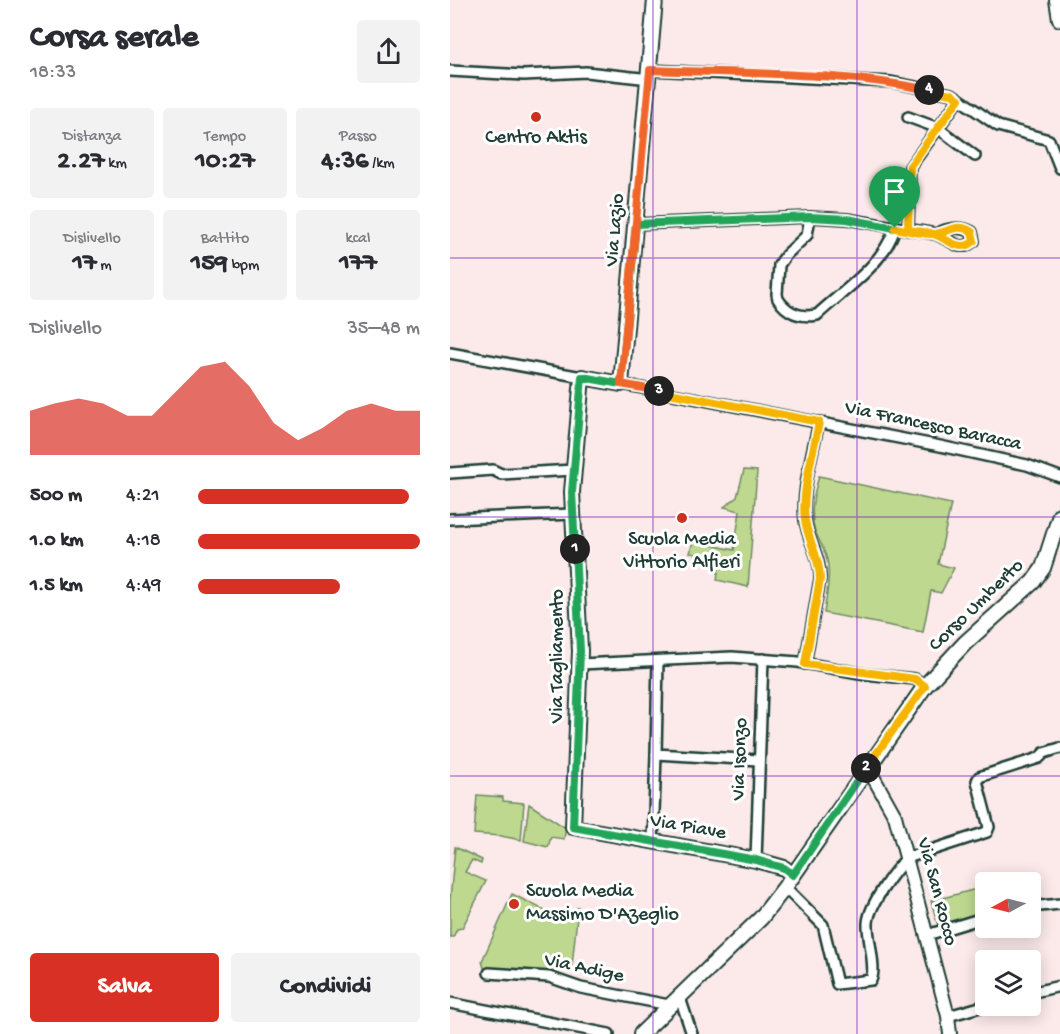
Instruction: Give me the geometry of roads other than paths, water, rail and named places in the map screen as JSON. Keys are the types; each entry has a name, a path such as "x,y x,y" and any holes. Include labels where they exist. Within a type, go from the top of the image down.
{"main road":[{"name":"Via Lazio","path":"621,384 655,0"},
{"path":"582,377 621,384"},
{"name":"Via Tagliamento","path":"573,827 580,664 573,514 574,470 582,377"},
{"name":"Corso Umberto","path":"641,1034 761,918 925,686 965,642 1033,582 1043,568 1060,515"},
{"name":"Via Piave","path":"573,827 756,860 784,868 789,881"}],"street":[{"path":"450,71 524,75 586,72 822,77 891,82 952,94 998,126 1049,140 1060,168"},
{"path":"908,230 910,166 959,99"},
{"path":"908,117 938,128 975,156"},
{"path":"636,224 810,217 847,219 936,234"},
{"path":"810,217 807,235 786,255 777,270 778,299 791,313 806,317 817,315 875,263 891,241 895,228"},
{"path":"450,353 582,377"},
{"name":"Via Francesco Baracca","path":"621,384 1028,465 1060,477"},
{"path":"805,664 820,579 820,567 805,522 804,507 819,422"},
{"path":"450,473 493,470 501,474 574,470"},
{"path":"450,519 573,514"},
{"path":"580,664 732,657 915,679 925,686"},
{"name":"Via Isonzo","path":"756,860 763,659"},
{"path":"653,842 658,661"},
{"path":"789,881 823,925 837,984 871,980 873,974 868,919 890,879 907,858 987,832 989,827 977,781 979,777 1039,759 1044,753 1060,748"},
{"path":"656,754 758,760"},
{"name":"Via San Rocco","path":"867,766 895,816 948,1016 950,1034"},
{"path":"1041,906 1060,904"},
{"path":"927,935 975,920"},
{"name":"Via Adige","path":"489,973 549,977 581,988 674,1000"},
{"path":"1041,990 1060,986"},
{"path":"674,1000 692,1034"},
{"path":"450,1003 609,1034"},
{"path":"948,1016 975,1008"}],"place":[{"name":"Centro Aktis","path":"536,117"},
{"name":"Scuola Media Vittorio Alfieri","path":"682,518"},
{"name":"Scuola Media Massimo D'Azeglio","path":"514,904"}]}
